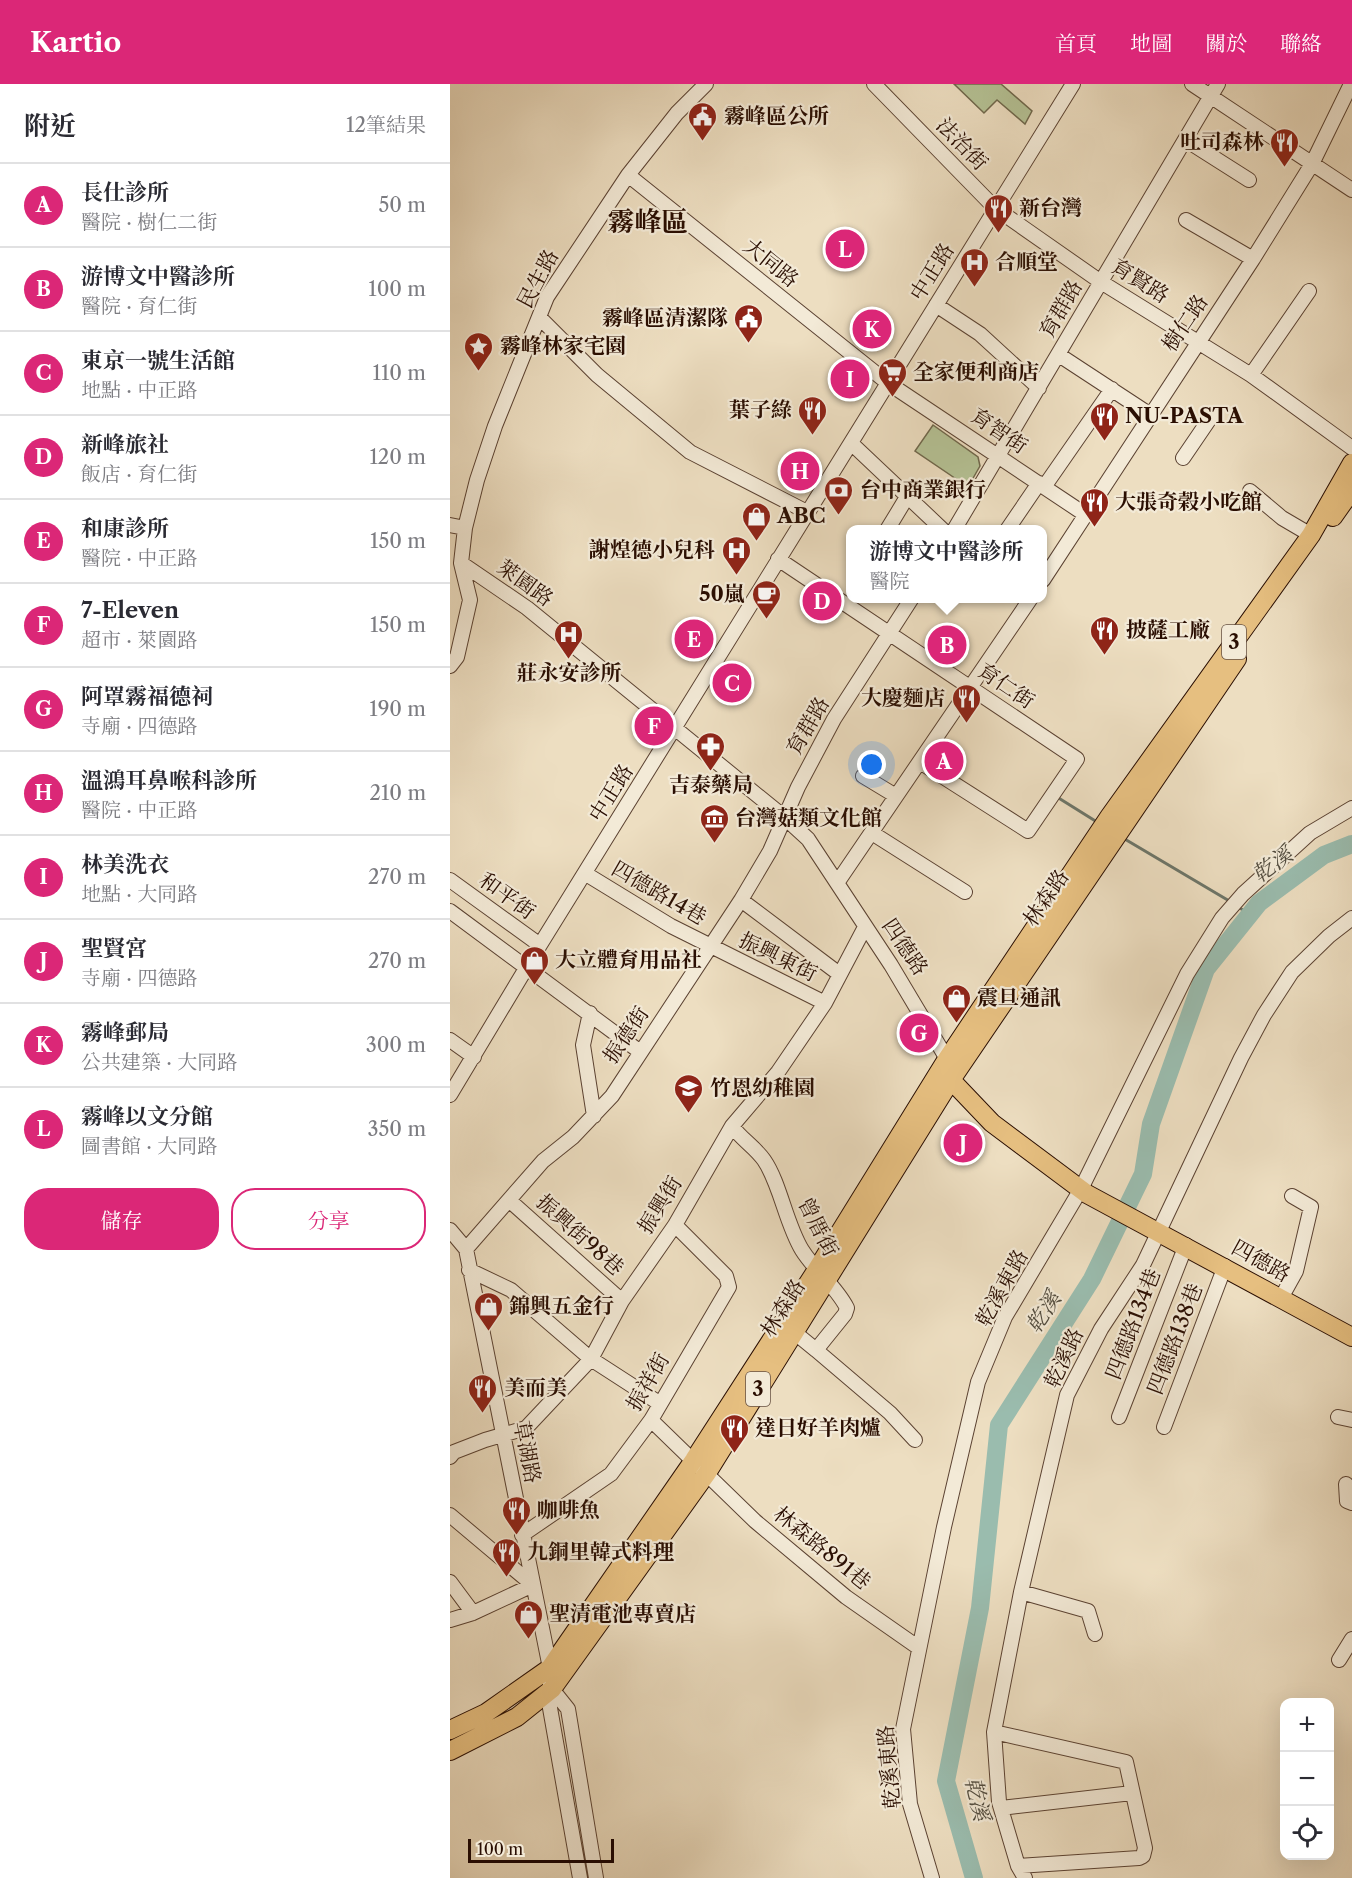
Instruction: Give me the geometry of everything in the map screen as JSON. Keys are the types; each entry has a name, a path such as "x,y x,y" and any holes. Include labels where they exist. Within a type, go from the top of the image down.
{"main road":[{"name":"3","path":"1103,841 1311,535 1352,464"},
{"name":"3","path":"1116,821 1352,490"},
{"name":"林森路","path":"450,1751 518,1717 552,1689 700,1467 794,1332 821,1276 946,1059 1103,841"},
{"name":"林森路","path":"450,1730 486,1713 550,1668 700,1467 1103,841"},
{"name":"四德路","path":"946,1059 951,1080"},
{"path":"951,1080 992,1123 1084,1191"},
{"name":"四德路","path":"1084,1191 1352,1337"}],"street":[{"name":"民生路","path":"450,666 457,657 470,600 461,563 465,528 495,426 547,297 628,175 676,113 706,84"},
{"name":"法治街","path":"874,84 995,208"},
{"name":"中正路","path":"450,1095 540,945 1073,84"},
{"path":"1192,84 1214,90 1312,164 1352,190"},
{"name":"樹仁路","path":"1047,574 1149,414 1253,259 1312,164 1352,84"},
{"name":"育群路","path":"957,525 1214,90"},
{"path":"1186,140 1249,180"},
{"name":"大同路","path":"628,175 888,383"},
{"name":"育賢路","path":"995,208 1101,282 1251,375 1352,448"},
{"path":"1186,220 1253,259"},
{"path":"1251,375 1309,291"},
{"path":"936,305 980,334 1039,388"},
{"path":"540,318 597,375 690,452 807,512"},
{"path":"1059,355 1149,414"},
{"name":"育智街","path":"888,383 1086,515"},
{"path":"1011,525 1112,389"},
{"path":"1183,458 1213,414"},
{"path":"851,443 938,525"},
{"path":"1250,491 1282,518 1311,535"},
{"path":"891,525 907,497"},
{"path":"450,525 465,528"},
{"name":"育仁街","path":"778,559 1077,759 1028,831 920,762"},
{"name":"萊園路","path":"461,563 526,608 617,684 676,728"},
{"name":"育群路","path":"784,817 834,719 909,603"},
{"path":"837,884 1027,603"},
{"name":"四德路","path":"676,728 736,781 784,817 808,839 912,1000 946,1059"},
{"path":"863,776 896,796"},
{"name":"乾溪東路","path":"932,1878 910,1804 903,1729 978,1382 1005,1317 1084,1191 1187,974 1222,918 1243,894 1310,833 1352,808"},
{"name":"振德街","path":"466,1249 543,1161 594,1116 612,1096 639,1051 712,947 741,900 770,851 784,817"},
{"path":"872,833 965,892"},
{"name":"四德路14巷","path":"586,874 712,947"},
{"name":"和平街","path":"450,880 540,945"},
{"path":"741,900 838,973"},
{"path":"450,911 590,1013 630,1047 639,1051"},
{"name":"乾溪路","path":"1021,1872 1001,1808 996,1782 994,1732 1021,1592 1067,1395 1101,1329 1143,1265 1153,1229 1264,1015 1292,972 1329,936 1352,918"},
{"name":"振興街","path":"451,1453 526,1428 591,1359 622,1301 675,1225 732,1126 778,1072 825,1003 838,973 865,927"},
{"name":"振興東街","path":"712,947 825,1003"},
{"path":"590,1013 583,1045 594,1116"},
{"path":"450,1040 474,1057"},
{"name":"曾厝街","path":"732,1126 739,1137 764,1160 800,1247 821,1276 842,1297 847,1308 845,1314 816,1350"},
{"path":"1281,1298 1296,1272 1311,1207 1292,1196"},
{"name":"振興街98巷","path":"510,1201 622,1301"},
{"name":"振祥街","path":"522,1535 611,1474 651,1420 729,1287 726,1276 675,1225"},
{"path":"450,1230 466,1249"},
{"name":"四德路134巷","path":"1119,1417 1186,1245"},
{"name":"草湖路","path":"466,1249 550,1668 552,1689 550,1708 580,1878"},
{"name":"四德路138巷","path":"1164,1427 1225,1266"},
{"path":"469,1270 511,1290 591,1359 659,1403"},
{"path":"794,1332 890,1413 915,1440"},
{"path":"1338,1417 1352,1420"},
{"name":"林森路891巷","path":"651,1420 755,1521 837,1589 919,1648"},
{"path":"1346,1484 1347,1501 1352,1503"},
{"path":"450,1515 532,1585 473,1613 450,1620"},
{"path":"450,1582 473,1613"},
{"path":"1021,1592 1088,1611 1095,1634"},
{"path":"1338,1660 1352,1639"},
{"name":"草湖路","path":"552,1689 568,1709 596,1878"},
{"path":"994,1732 1126,1762 1145,1848 1142,1857 1021,1872"},
{"path":"1001,1808 1132,1793"}],"green space":[{"path":"954,84 1001,84 1032,111 1025,124 997,100 984,113"},
{"path":"933,425 978,457 980,466 968,487 915,451"}],"waterway":[{"path":"1057,797 1097,822"},
{"path":"1123,838 1231,902"},
{"name":"乾溪","path":"974,1878 946,1781 980,1608 999,1425 1092,1279 1143,1174 1151,1124 1206,969 1259,903 1324,855 1352,844"},
{"path":"1236,906 1250,914"}],"place":[{"name":"霧峰區公所","path":"703,142"},
{"name":"吐司森林","path":"1285,168"},
{"name":"新台灣","path":"998,234"},
{"name":"霧峰以文分館","path":"845,249"},
{"name":"合順堂","path":"974,288"},
{"name":"霧峰郵局","path":"872,329"},
{"name":"霧峰區清潔隊","path":"749,344"},
{"name":"霧峰林家宅園","path":"479,372"},
{"name":"林美洗衣","path":"850,379"},
{"name":"全家便利商店","path":"892,398"},
{"name":"葉子綠","path":"813,436"},
{"name":"NU-PASTA","path":"1104,442"},
{"name":"溫鴻耳鼻喉科診所","path":"800,471"},
{"name":"台中商業銀行","path":"839,516"},
{"name":"大張奇榖小吃館","path":"1094,528"},
{"name":"ABC","path":"756,542"},
{"name":"謝煌德小兒科","path":"736,576"},
{"name":"新峰旅社","path":"822,601"},
{"name":"50嵐","path":"766,620"},
{"name":"和康診所","path":"694,639"},
{"name":"游博文中醫診所","path":"947,645"},
{"name":"披薩工廠","path":"1105,656"},
{"name":"莊永安診所","path":"569,660"},
{"name":"東京一號生活館","path":"732,683"},
{"name":"大慶麵店","path":"966,724"},
{"name":"7-Eleven","path":"654,726"},
{"name":"長仕診所","path":"944,761"},
{"name":"吉泰藥局","path":"711,772"},
{"name":"台灣菇類文化館","path":"714,844"},
{"name":"大立體育用品社","path":"534,986"},
{"name":"震旦通訊","path":"956,1024"},
{"name":"阿罩霧福德祠","path":"919,1033"},
{"name":"竹恩幼稚園","path":"689,1114"},
{"name":"聖賢宮","path":"963,1143"},
{"name":"錦興五金行","path":"488,1332"},
{"name":"美而美","path":"483,1414"},
{"name":"達日好羊肉爐","path":"734,1454"},
{"name":"咖啡魚","path":"516,1536"},
{"name":"九銅里韓式料理","path":"506,1578"},
{"name":"聖清電池專賣店","path":"528,1640"}],"district":[{"name":"霧峰區","path":"648,222"}]}
